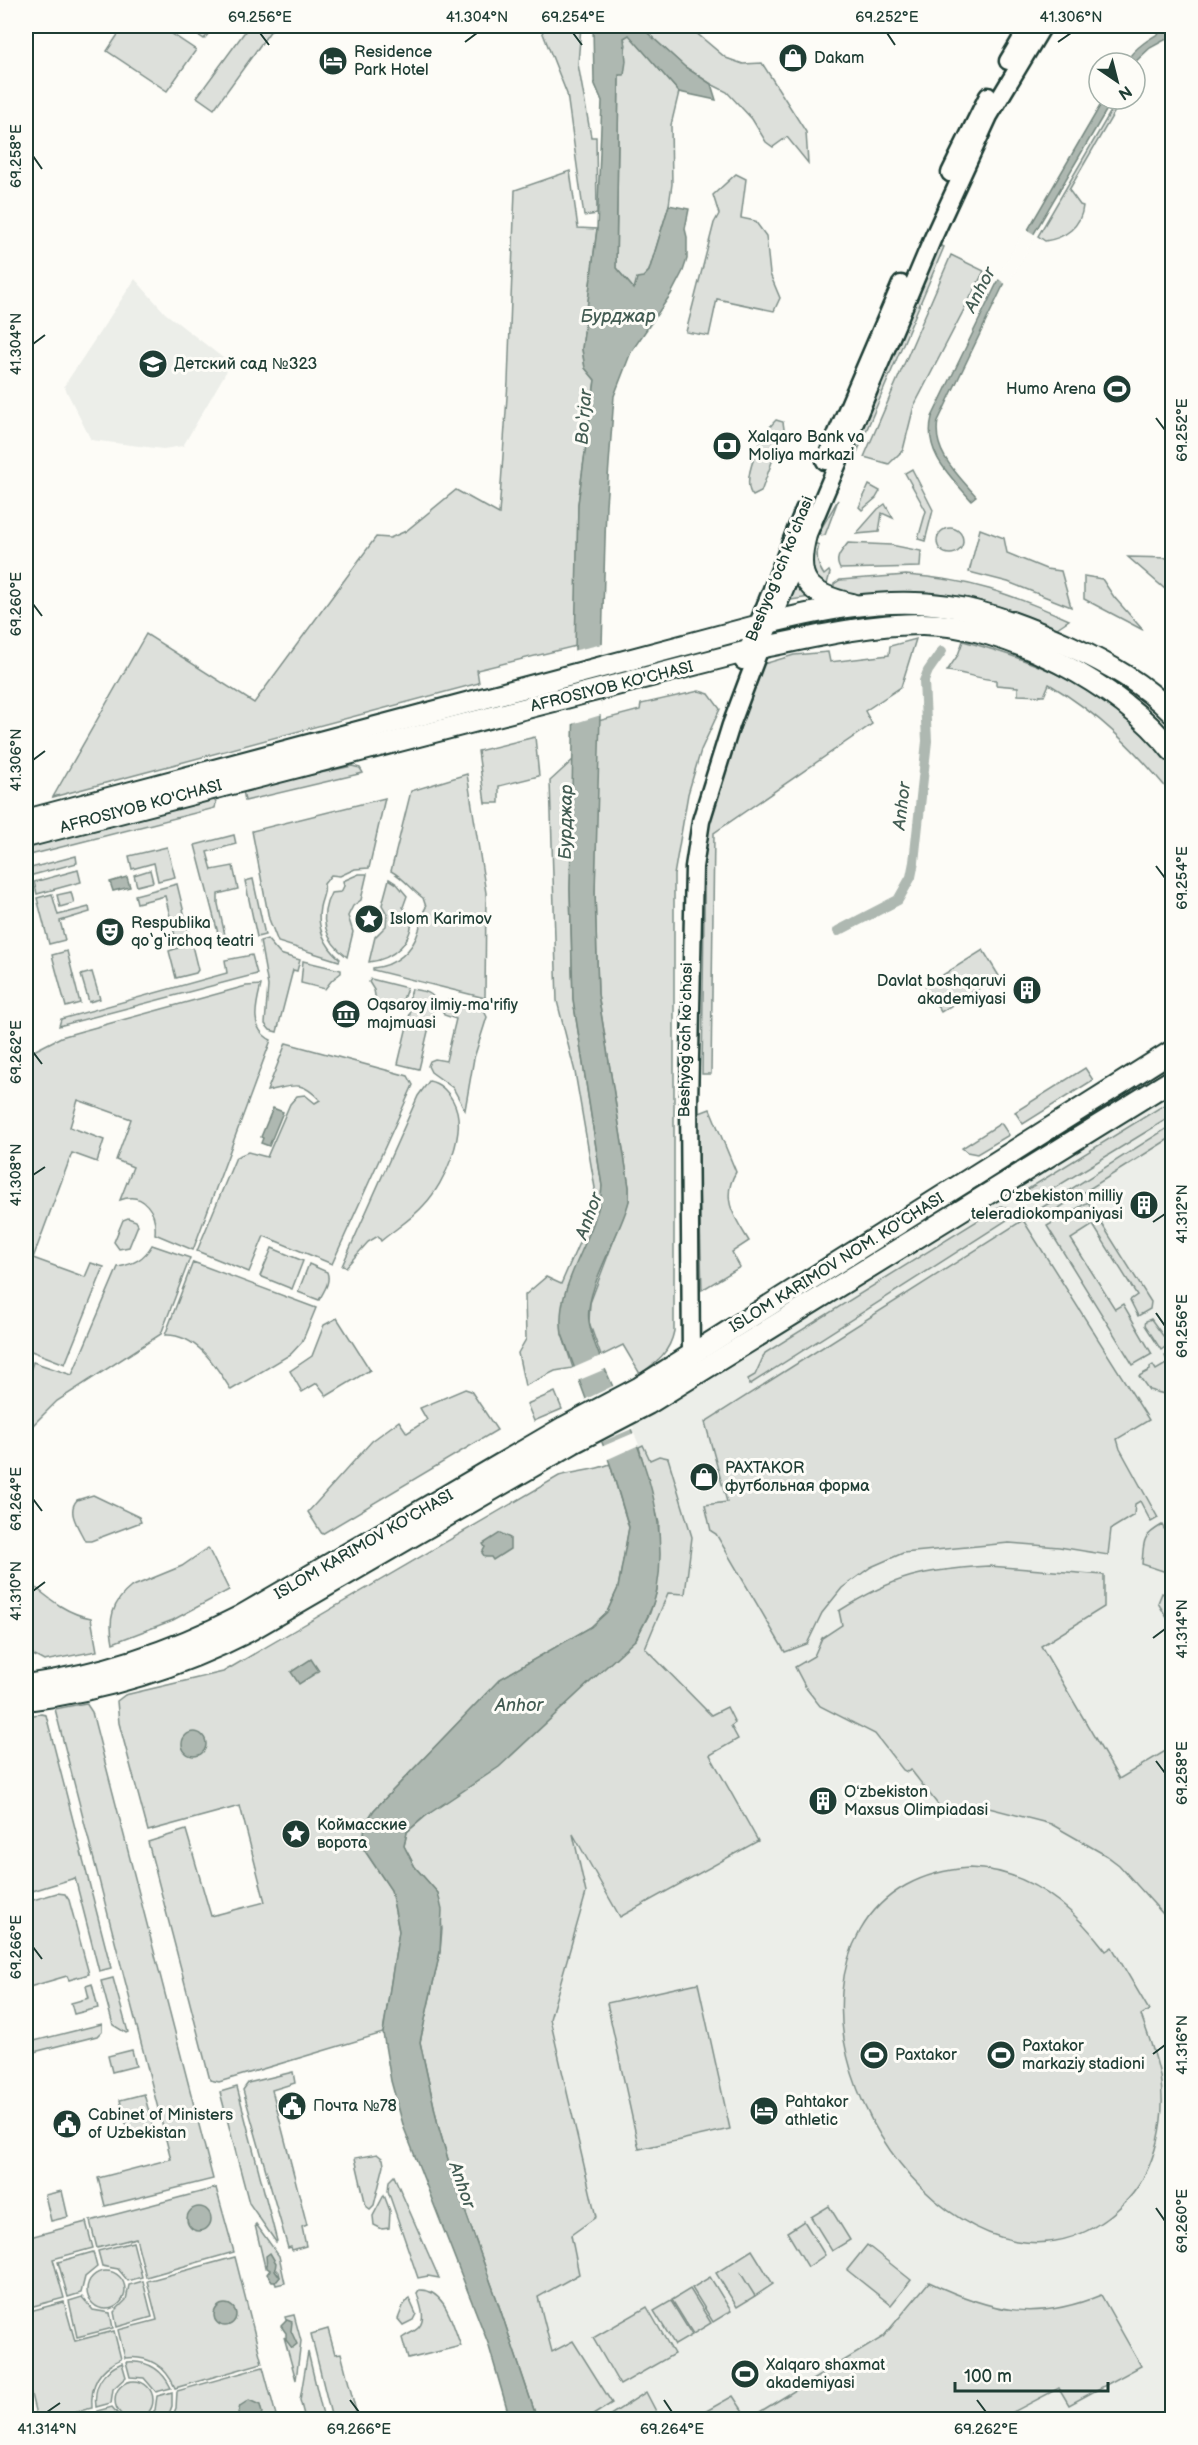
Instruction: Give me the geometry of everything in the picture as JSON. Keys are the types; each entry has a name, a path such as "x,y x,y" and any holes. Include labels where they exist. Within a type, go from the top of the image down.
{"main road":[{"name":"Beshyogʻoch koʻchasi","path":"685,1381 687,1358 689,850 701,794 753,650 863,369 960,150 976,117 1029,26"},
{"name":"Beshyogʻoch koʻchasi","path":"763,625 806,535 973,149 989,116 1043,26"},
{"path":"806,535 801,563 804,576 811,587 823,596 858,605"},
{"name":"AFROSIYOB KO'CHASI","path":"26,820 763,625 858,605 902,602 949,606 1008,621 1052,638 1125,674 1146,688 1173,713"},
{"name":"AFROSIYOB KO'CHASI","path":"26,837 753,650 832,633 887,626 923,624 969,629 1026,648 1087,677 1131,707 1173,750"},
{"name":"ISLOM KARIMOV NOM. KO'CHASI","path":"687,1358 1173,1051"},
{"name":"ISLOM KARIMOV NOM. KO'CHASI","path":"685,1381 1173,1080"},
{"path":"1072,1115 1084,1135"},
{"path":"904,1221 915,1239"},
{"name":"ISLOM KARIMOV KO'CHASI","path":"644,1396 687,1358"},
{"name":"ISLOM KARIMOV KO'CHASI","path":"26,1685 98,1680 162,1670 220,1646 569,1435 644,1396 685,1381"},
{"name":"ISLOM KARIMOV KO'CHASI","path":"26,1700 98,1680"}],"shaded area":[{"path":"122,26 160,26 196,50 167,91 107,51"},
{"path":"185,26 215,26 204,39"},
{"path":"249,26 274,26 214,109 197,97"},
{"path":"540,26 581,26 578,64 591,137 596,137 597,214 584,216 567,94"},
{"path":"640,26 688,26 726,58 743,64 762,63 806,132 808,163 787,137 773,147 766,142 752,119 727,92 685,67"},
{"path":"629,34 679,92 671,125 672,184 669,205 649,271 634,289 616,268 619,75 626,45 624,38"},
{"path":"1111,111 1115,111 1069,190 1083,206 1079,220 1071,230 1059,237 1045,241 1038,236"},
{"path":"570,171 578,228 597,229 582,349 585,368 595,380 578,504 576,646 477,670 479,683 53,797 146,634 254,703 376,537 390,538 406,531 456,490 499,514 508,382 515,190"},
{"path":"736,174 746,179 741,218 755,221 766,236 770,274 780,298 774,311 717,299 709,336 686,332 714,223 719,214 713,195"},
{"path":"939,245 944,247 853,462 859,430 933,250"},
{"path":"951,255 984,271 914,406 903,450 889,464 864,457"},
{"name":"Детский сад №323","path":"135,279 165,313 227,361 229,367 183,446 163,449 91,440 64,386"},
{"path":"776,420 783,422 784,429 761,492 753,496 749,489 749,479 754,457 759,445"},
{"path":"912,469 933,510 925,541 918,539 926,511 905,473"},
{"path":"869,485 880,491 876,498 862,510 859,507"},
{"path":"838,500 825,535 821,536 819,532"},
{"path":"885,504 893,518 882,513 879,532 856,534 878,509"},
{"path":"950,528 959,532 963,541 959,550 950,554 941,550 937,541 941,532"},
{"path":"980,529 1004,538 1007,553 1046,569 1061,571 1071,607 1008,582 969,572"},
{"path":"814,543 819,545 818,564 824,575 829,571 830,573 825,592 809,567"},
{"path":"848,543 891,545 921,551 920,567 840,569 838,558"},
{"path":"1128,557 1172,558 1172,587 1165,589"},
{"path":"798,574 810,597 785,601"},
{"path":"906,575 950,580 990,589 1069,620 1054,630 986,603 958,596 922,592 833,597 834,584 840,580"},
{"path":"1084,576 1102,579 1114,597 1143,630 1084,599"},
{"path":"916,639 901,687 865,711 872,724 714,833 711,1074 702,1074 705,835 760,665 794,655 828,652 830,662 889,655 890,646"},
{"path":"963,641 1040,666 1064,677 1109,704 1160,749 1169,760 1173,771 1172,795 1116,734 1049,684 1044,696 1018,695 1018,687 996,685 996,680 947,671 958,655"},
{"path":"699,691 709,694 720,709 701,750 688,794 674,875 674,1331 662,1356 640,1374 623,1345 601,1356 589,1322 590,1303 629,1200 629,1187 598,994 595,892 598,721 640,710 641,704"},
{"path":"535,737 539,776 499,786 499,803 485,803 478,751"},
{"path":"574,759 570,889 573,999 602,1186 601,1201 562,1334 573,1368 555,1371 525,1386 518,1353 526,1339 525,1295 546,1277 561,1284 589,1220 595,1188 575,1072 557,1001 550,781"},
{"path":"352,766 360,768 363,773 245,801 243,790"},
{"path":"467,774 486,893 485,998 373,970 373,968 396,961 408,951 416,938 426,907 423,898 391,871 411,791"},
{"path":"211,798 216,802 215,808 26,856 26,846"},
{"path":"385,798 369,868 355,869 340,876 331,875 324,884 319,922 326,942 340,959 339,961 278,942 269,919 252,831"},
{"path":"234,835 236,844 207,852 212,870 233,866 238,889 218,894 225,935 219,937 195,845"},
{"path":"167,847 175,877 158,881 154,863 132,869 129,856"},
{"path":"76,856 77,863 29,876 27,869"},
{"path":"78,870 81,882 37,894 34,882"},
{"path":"150,870 153,882 137,886 134,875"},
{"path":"359,874 367,874 361,900 353,906 348,916 353,932 347,957 333,944 329,936 325,911 331,893 341,892 344,886 343,881"},
{"path":"253,879 265,935 257,937 245,881"},
{"path":"389,879 397,884 407,896 403,907 412,915 411,925 400,948 386,957 369,962 375,937 386,926 387,914 382,905"},
{"path":"177,884 198,970 196,973 176,978 169,951 178,948 165,896 137,903 135,895"},
{"path":"71,892 74,903 60,907 57,895"},
{"path":"52,894 58,915 89,907 90,912 60,921 65,940 49,944 37,898"},
{"path":"267,939 280,954 300,960 297,971 293,970 277,1032 270,1030 265,1024 268,986 260,941"},
{"path":"983,950 999,976 941,1012 925,986"},
{"path":"67,951 80,1003 66,1007 52,955"},
{"path":"252,955 257,974 59,1026 61,1019 227,973 225,960"},
{"path":"303,961 341,970 341,973 325,989 301,983"},
{"path":"92,972 100,999 89,1002 81,975"},
{"path":"371,979 407,988 400,1008 376,1001 374,990 369,982"},
{"path":"261,985 256,1008 257,1023 259,1030 271,1040 193,1250 155,1234 154,1218 142,1201 136,1198 120,1200 133,1167 116,1160 131,1119 78,1100 70,1127 104,1140 97,1162 72,1153 33,1258 85,1277 91,1263 104,1267 65,1364 26,1349 26,1055 61,1037 246,986"},
{"path":"412,989 430,994 435,1002 419,1069 398,1064 413,1001 409,1000"},
{"path":"451,1000 482,1007 487,1017 474,1058 465,1110 453,1088 431,1072 428,1066 430,1061 435,1059 446,1061 456,1019 444,1015 441,1006 445,1001"},
{"path":"286,1043 408,1076 413,1085 332,1264 264,1236 249,1272 197,1251 236,1157 248,1152 267,1157 290,1104 297,1096 305,1095 315,1103 320,1100 302,1087 290,1086 267,1091"},
{"path":"1085,1068 1093,1080 1023,1124 1015,1112"},
{"path":"1172,1080 1172,2419 525,2419 404,2065 630,1610 607,1417"},
{"path":"429,1081 446,1091 457,1113 456,1141 447,1170 432,1195 414,1215 381,1241 378,1236 368,1242 346,1267 342,1266 418,1096"},
{"path":"1172,1100 1172,1116 1035,1200 1028,1189"},
{"path":"710,1109 736,1172 729,1191 731,1208 749,1241 732,1252 740,1267 702,1290 697,1114"},
{"path":"1001,1123 1009,1135 977,1154 967,1152 962,1148"},
{"path":"1172,1125 1172,1137 1043,1218 1038,1210"},
{"path":"1088,1202 1151,1302 1150,1309 1138,1316 1130,1300 1137,1295 1093,1225 1071,1239 1115,1309 1123,1304 1152,1354 1133,1365 1047,1226"},
{"path":"1001,1206 1018,1213 749,1385 748,1379 755,1375 765,1353"},
{"path":"128,1218 136,1221 138,1225 129,1247 119,1249 114,1242 123,1220"},
{"path":"1023,1220 1149,1420 1117,1439 1120,1449 1158,1518 1151,1522 1140,1501 1135,1504 1134,1515 1111,1529 1108,1555 1059,1547 1009,1543 903,1553 871,1567 842,1588 822,1613 807,1644 785,1652 716,1534 711,1531 705,1505 727,1502 705,1422"},
{"path":"152,1245 190,1258 161,1334 57,1401 26,1432 26,1383 33,1362 72,1375 118,1267 138,1260"},
{"path":"272,1248 303,1261 292,1289 260,1276"},
{"path":"193,1262 316,1308 302,1342 291,1354 231,1390 212,1362 196,1346 176,1336 165,1335"},
{"path":"309,1264 327,1272 328,1283 319,1300 298,1292"},
{"path":"1172,1272 1172,1300 1163,1286 1165,1278"},
{"path":"337,1318 370,1370 327,1396 317,1383 302,1392 290,1371 312,1356 324,1325"},
{"path":"1151,1319 1169,1344 1161,1350 1145,1325 1146,1321"},
{"path":"1172,1352 1172,1396 1149,1390 1139,1376 1150,1370 1153,1365 1156,1370 1168,1363 1165,1356"},
{"path":"465,1389 471,1391 497,1430 322,1534 308,1512 372,1441 399,1421 407,1433 427,1420 420,1408"},
{"path":"555,1392 562,1409 534,1421 527,1404"},
{"path":"643,1445 650,1460 659,1456 668,1458 692,1537 685,1594 668,1593 645,1648 711,1715 727,1707 735,1723 731,1726 738,1739 710,1755 758,1841 620,1917 573,1834 586,1893 550,2019 596,2217 571,2235 579,2274 538,2297 552,2352 573,2341 612,2403 587,2419 537,2419 454,2180 438,2125 420,2042 440,1952 442,1929 438,1893 415,1867 404,1846 407,1832 636,1639 650,1613 657,1590 659,1523 639,1447"},
{"path":"610,1464 629,1528 618,1588 607,1612 591,1627 500,1679 374,1810 365,1824 363,1848 391,1890 399,1931 383,2033 219,2082 210,2080 148,1842 186,1830 211,1916 265,1902 240,1806 148,1831 119,1723 117,1701 125,1695 223,1672 559,1476"},
{"path":"93,1495 139,1517 141,1522 91,1541 85,1541 73,1515 73,1510 77,1500"},
{"path":"1162,1525 1172,1543 1172,1574 1142,1564 1145,1540 1150,1533"},
{"path":"208,1548 229,1590 173,1620 113,1643 111,1619 113,1612 119,1599 131,1587 182,1566"},
{"path":"989,1566 1104,1575 1104,1607 1041,1646 1119,1779 1172,1747 1172,1924 1119,1865 1051,1824 985,1807 939,1806 911,1770 907,1772 903,1770 875,1734 820,1706 806,1688 795,1667 814,1656 822,1638 842,1625 839,1611 877,1589 911,1576"},
{"path":"35,1587 68,1610 91,1618 97,1651 44,1661 33,1655 26,1635 26,1599"},
{"path":"1162,1593 1172,1598 1172,1626 1158,1603"},
{"path":"86,1703 92,1712 213,2179 105,2206 98,2178 171,2159 55,1709"},
{"path":"46,1715 111,1968 99,1971 75,1878 26,1893 26,1716"},
{"name":"Paxtakor markaziy stadioni","path":"969,1868 1010,1875 1029,1883 1063,1905 1106,1951 1112,1947 1149,2010 1141,2015 1156,2060 1162,2092 1160,2125 1152,2157 1138,2187 1128,2199 1073,2236 1016,2241 961,2219 911,2177 872,2121 847,2057 842,1991 860,1931 869,1917 880,1904 906,1885 936,1873"},
{"path":"57,1893 65,1894 69,1900 89,1974 69,1980 67,1976 26,1988 26,1902"},
{"path":"113,1978 128,2032 126,2033 113,2025 101,1981"},
{"path":"698,1983 730,2129 639,2149 607,2003"},
{"path":"92,1984 98,2008 74,2014 71,2003 89,1998 86,1986"},
{"path":"102,2024 102,2031 97,2036 26,2054 26,2043"},
{"path":"132,2050 136,2066 112,2072 108,2056"},
{"path":"293,2072 295,2083 272,2090 307,2225 302,2227 306,2246 292,2250 291,2247 288,2248 243,2090 248,2083"},
{"path":"237,2087 276,2242 249,2203 220,2092"},
{"path":"144,2094 153,2126 133,2131 127,2128 120,2100"},
{"path":"377,2154 383,2159 384,2165 374,2205 370,2209 366,2206 355,2158"},
{"path":"394,2176 439,2278 428,2276 418,2278 388,2191 389,2181"},
{"path":"216,2188 234,2252 146,2277 136,2238 97,2248 90,2221"},
{"path":"62,2191 68,2217 51,2221 45,2195"},
{"path":"384,2195 390,2211 389,2228 382,2229 374,2225 373,2216"},
{"path":"829,2206 850,2240 832,2251 811,2217"},
{"path":"804,2221 825,2255 808,2267 787,2232"},
{"path":"86,2222 93,2248 53,2259 64,2298 26,2308 26,2238"},
{"path":"256,2224 279,2256 285,2283 276,2285 275,2281 280,2277 279,2272 268,2260 265,2267"},
{"path":"133,2242 142,2277 128,2281 118,2269 102,2266 98,2251"},
{"path":"867,2245 911,2280 891,2305 847,2270"},
{"path":"752,2250 773,2284 737,2307 716,2273"},
{"path":"93,2252 97,2267 85,2277 81,2293 68,2297 58,2262"},
{"path":"235,2257 262,2363 175,2388 167,2374 149,2360 125,2358 118,2330 157,2320 147,2281"},
{"path":"106,2271 120,2276 125,2290 120,2304 106,2309 92,2304 87,2290 92,2276"},
{"path":"710,2277 731,2311 713,2322 692,2288"},
{"path":"143,2281 152,2317 117,2327 114,2312 126,2300 129,2285"},
{"path":"929,2282 973,2300 1014,2310 1055,2309 1101,2295 1141,2366 1069,2405 1059,2388 1000,2419 748,2419 883,2337"},
{"path":"690,2289 711,2323 693,2334 672,2300"},
{"path":"419,2290 436,2295 442,2302 461,2346 408,2359 402,2338 419,2327 421,2323 421,2306 417,2293"},
{"path":"82,2297 93,2310 110,2313 113,2328 77,2337 69,2301"},
{"path":"409,2298 416,2314 413,2320 403,2325 398,2319"},
{"path":"671,2301 692,2335 675,2345 654,2311"},
{"path":"64,2302 75,2341 114,2331 121,2359 107,2367 98,2378 93,2392 92,2408 48,2419 37,2419 26,2374 26,2312"},
{"path":"647,2307 674,2354 620,2385 593,2338"},
{"path":"294,2315 301,2341 296,2380 284,2337 286,2340 293,2340 285,2317"},
{"path":"328,2329 335,2354 341,2353 358,2419 332,2419 311,2334"},
{"path":"308,2352 324,2419 305,2419 300,2400"},
{"path":"126,2362 147,2364 153,2367 171,2388 156,2392 144,2378 130,2377"},
{"path":"122,2363 126,2377 113,2389 111,2403 96,2407 96,2392 101,2380 110,2370"},
{"path":"263,2367 277,2419 171,2420 176,2408 177,2391"},
{"path":"134,2381 141,2382 147,2387 152,2393 152,2407 147,2413 141,2418 134,2419 127,2418 121,2413 116,2407 115,2400 116,2393 121,2387 127,2382"},
{"path":"172,2392 172,2406 167,2419 146,2419 155,2410 157,2396"},
{"path":"646,2392 660,2419 604,2419"},
{"path":"733,2396 748,2419 692,2419"},
{"path":"112,2407 122,2419 101,2419 97,2411"}],"water":[{"name":"Anhor","path":"593,26 640,26 685,67 711,84 716,100 679,92 629,35 624,38 626,61 624,75 619,75 616,268 634,289 637,278 643,277 649,271 669,205 689,209 685,229 687,259 683,271 671,294 631,352 614,396 606,505 595,892 598,994 629,1187 629,1201 597,1278 589,1308 589,1321 597,1350 628,1420 645,1467 657,1515 660,1564 654,1602 636,1639 499,1767 424,1817 407,1832 404,1846 415,1867 438,1893 442,1910 440,1952 420,2042 438,2125 454,2180 537,2419 510,2419 488,2343 404,2128 391,2081 383,2033 399,1931 391,1890 363,1848 365,1824 374,1810 500,1679 591,1627 607,1612 618,1588 629,1527 610,1464 562,1334 561,1315 570,1279 593,1224 602,1186 573,999 570,889 578,504 595,380 585,368 582,349 597,229 602,101 594,82"},
{"path":"1172,26 1172,36 1147,51 1135,51 1152,37"},
{"name":"Anhor","path":"1097,111 1106,111 1002,288 938,421 937,432 943,453 954,471 976,496 971,500 940,463 931,441 930,430 932,417 996,285"},
{"path":"127,877 130,887 113,891 110,882"},
{"path":"273,1108 283,1112 269,1146 261,1143 263,1138 261,1137"},
{"path":"500,1533 510,1538 510,1549 493,1560 491,1557 485,1557 482,1553 485,1547 483,1544"},
{"path":"311,1659 319,1671 299,1684 291,1672"},
{"path":"194,1732 202,1736 206,1744 202,1752 194,1756 186,1752 182,1744 186,1736"},
{"path":"199,2207 204,2208 210,2214 210,2224 204,2230 199,2231 194,2230 188,2224 187,2219 188,2214 194,2208"},
{"path":"270,2253 276,2263 275,2270 280,2277 277,2281 272,2281 267,2274 270,2270 267,2268 266,2256"},
{"path":"225,2304 233,2307 236,2315 233,2323 225,2326 217,2323 214,2315 217,2307"},
{"path":"287,2320 292,2322 291,2331 297,2344 292,2348 281,2326"},
{"path":"249,2400 260,2405 262,2413 259,2419 240,2419 238,2413 240,2406"}],"pier":[{"path":"1025,229 1036,235 1007,285 997,278"},
{"path":"603,644 601,715 572,724 572,651"},
{"path":"603,1355 608,1368 577,1381 571,1369"},
{"path":"615,1385 634,1428 599,1443 584,1400"},
{"path":"634,1433 639,1445 606,1460 601,1447"}],"waterway":[{"name":"Anhor","path":"838,931 898,900 911,877 927,741 924,681 942,651"}],"place":[{"name":"Dakam","path":"793,58"},
{"name":"Residence Park Hotel","path":"333,61"},
{"name":"Детский сад №323","path":"153,364"},
{"name":"Humo Arena","path":"1117,389"},
{"name":"Xalqaro Bank va Moliya markazi","path":"727,446"},
{"name":"Islom Karimov","path":"369,919"},
{"name":"Respublika qo‘g‘irchoq teatri","path":"110,932"},
{"name":"Davlat boshqaruvi akademiyasi","path":"1027,990"},
{"name":"Oqsaroy ilmiy-ma'rifiy majmuasi","path":"346,1014"},
{"name":"Oʻzbekiston milliy teleradiokompaniyasi","path":"1144,1205"},
{"name":"PAXTAKOR футбольная форма","path":"704,1477"},
{"name":"Oʻzbekiston Maxsus Olimpiadasi","path":"823,1801"},
{"name":"Коймасские ворота","path":"296,1834"},
{"name":"Paxtakor","path":"874,2055"},
{"name":"Paxtakor markaziy stadioni","path":"1001,2055"},
{"name":"Почта №78","path":"292,2106"},
{"name":"Pahtakor athletic","path":"764,2111"},
{"name":"Cabinet of Ministers of Uzbekistan","path":"67,2124"},
{"name":"Xalqaro shaxmat akademiyasi","path":"745,2374"}],"water label":[{"name":"Бурджар","path":"618,316"},
{"name":"Bo‘rjar","path":"584,417"},
{"name":"Бурджар","path":"566,822"}]}
